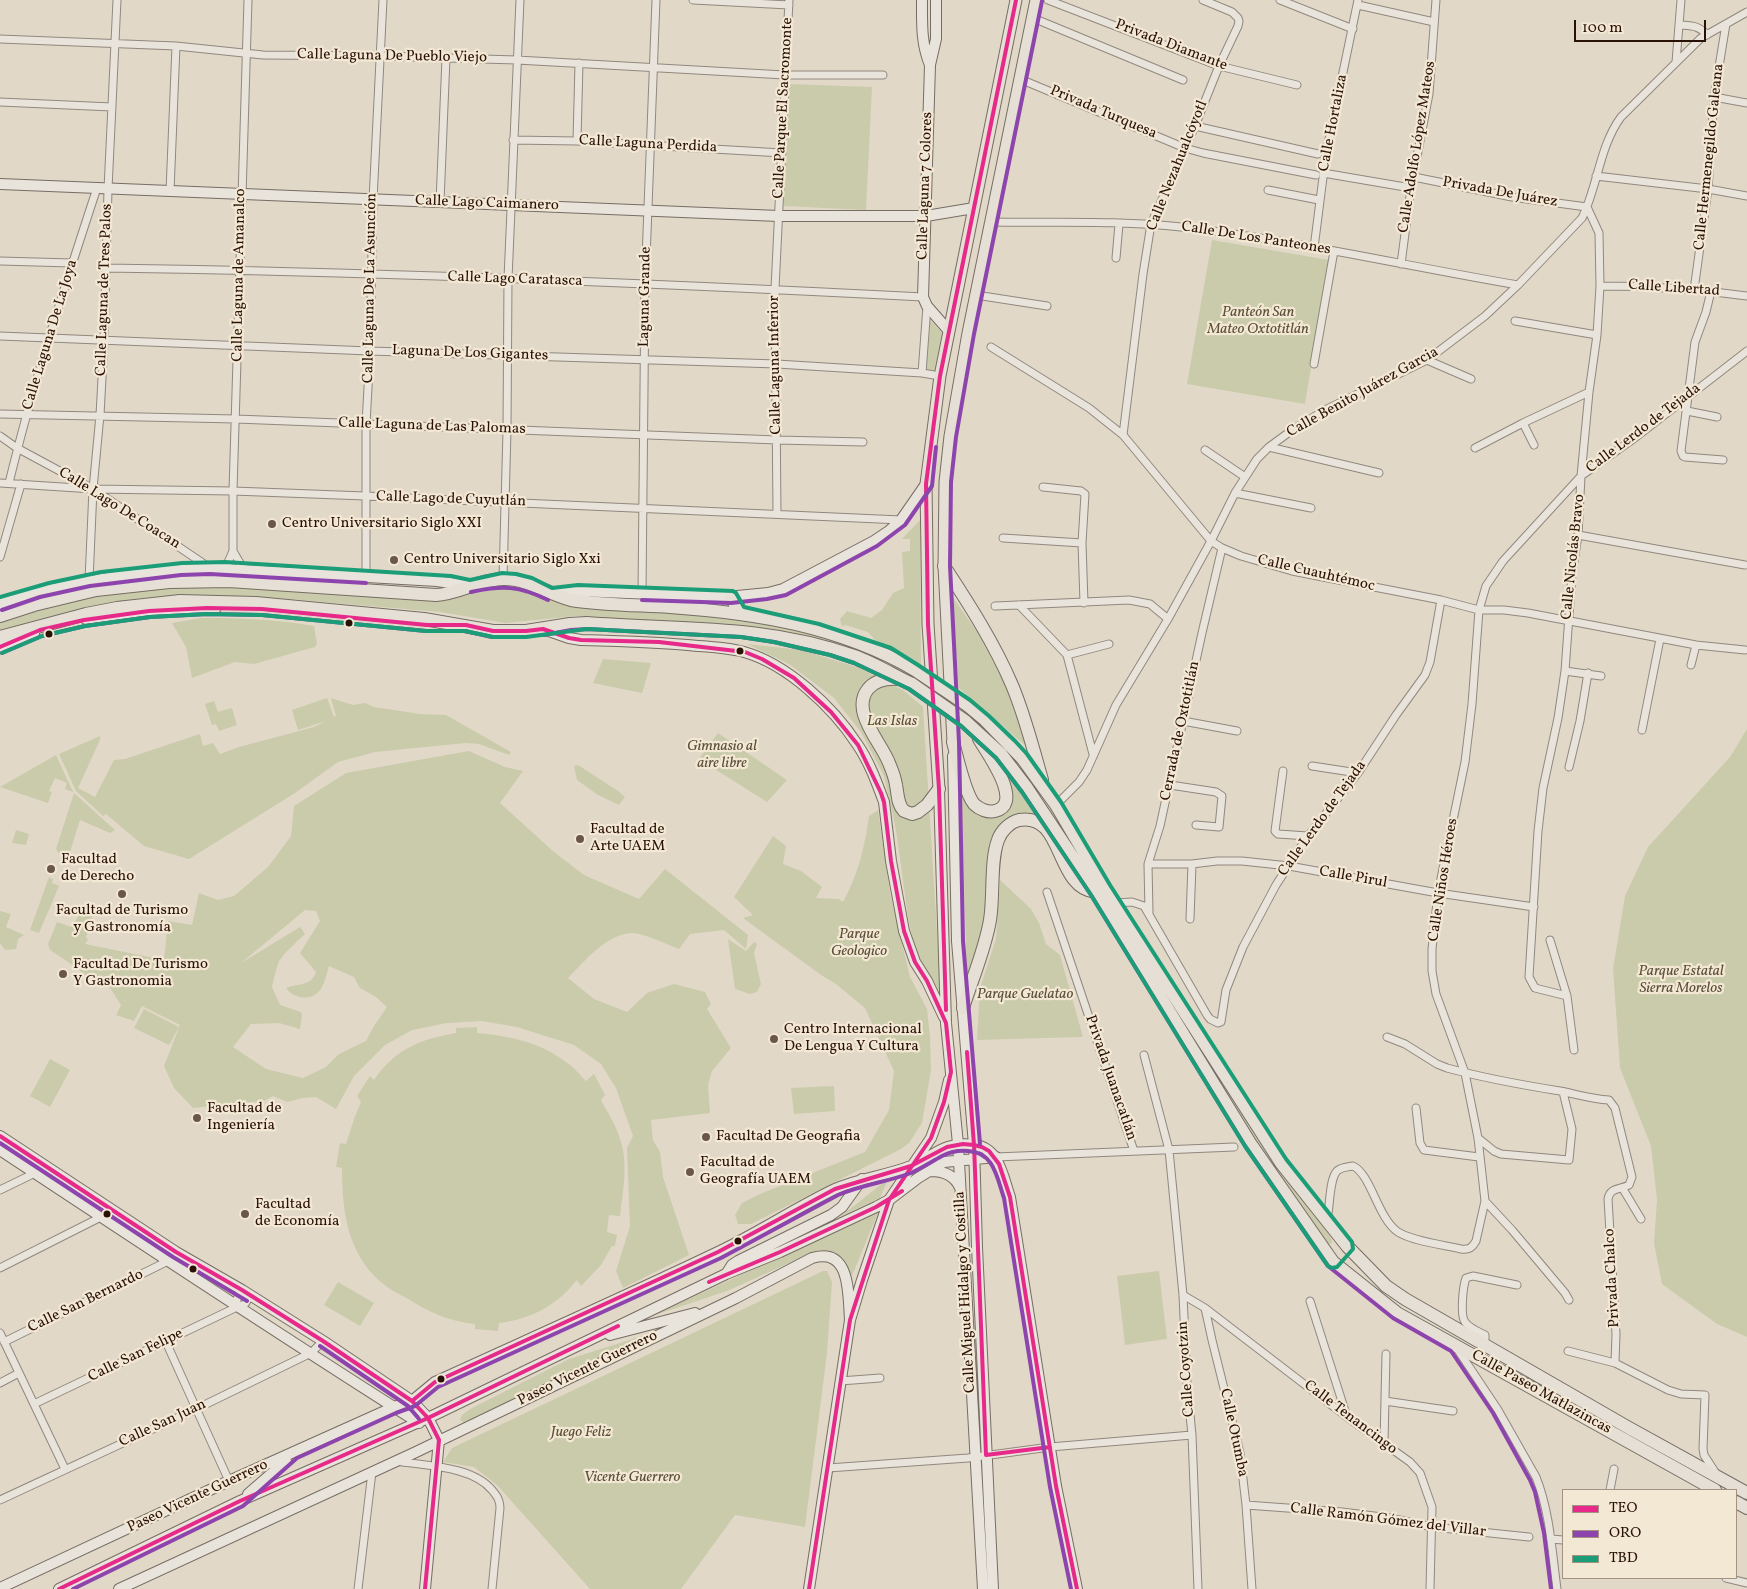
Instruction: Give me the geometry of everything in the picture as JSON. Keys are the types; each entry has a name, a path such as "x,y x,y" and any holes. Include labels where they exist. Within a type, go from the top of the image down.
{"highway":[{"path":"944,566 998,655 1012,685 1024,716 1045,789"},
{"path":"0,616 34,605 96,590 169,576 436,595 454,593 470,586 503,579"},
{"name":"Calle Paseo Matlazincas","path":"503,579 523,581 551,594 582,602 740,613 810,628 888,654 967,705 986,720 1016,751 1045,789 1115,903 1281,1163 1347,1246 1386,1286 1484,1345 1747,1493"},
{"path":"731,597 740,613"},
{"path":"0,637 86,614 180,601 256,603 439,620 493,631 518,631 587,623 742,631 832,649 856,657 907,682 965,720 975,730 1006,787 1005,805 1000,809 993,812 985,811 973,802 953,742"},
{"path":"907,682 880,680 870,686 863,698 864,716 886,756 896,785 898,800 904,811 912,814 921,810 938,789"},
{"name":"Calle Paseo Matlazincas","path":"975,730 1001,754 1027,788 1096,892 1250,1143 1333,1262 1397,1313 1713,1489"},
{"path":"963,1008 986,938 990,919 996,848 1003,832 1011,824 1021,820 1031,820 1040,823 1048,830 1076,883 1086,890 1096,892"},
{"path":"1065,864 1068,850"}],"main road":[{"name":"Calle Laguna 7 Colores","path":"922,0 922,41 930,65"},
{"name":"Calle Laguna 7 Colores","path":"925,302 930,65 936,39 936,0"},
{"path":"946,1023 938,789 928,624 926,484 940,376 1016,0"},
{"path":"953,742 944,566 945,482 950,436 976,295 1036,0"},
{"name":"Calle Lago Caimanero","path":"0,184 779,216 926,216 974,208"},
{"path":"925,302 949,331"},
{"path":"551,594 578,592 731,597 768,593 783,589 874,541 901,520 926,484"},
{"path":"0,604 38,591 89,580 169,576 210,568 451,582 470,586"},
{"path":"0,647 40,630 84,620 148,612 207,608 262,609 427,625 466,625"},
{"path":"543,628 569,638 581,640 659,642 745,652 778,668 814,694 832,712 858,745 881,793 904,931 915,962 927,981 946,1023"},
{"name":"Calle Miguel Hidalgo y Costilla","path":"953,742 957,941 974,1145 992,1589"},
{"name":"Calle Miguel Hidalgo y Costilla","path":"946,1023 958,1144 983,1589"},
{"path":"809,1589 850,1320 889,1200 910,1166 931,1138 944,1102 951,1072"},
{"path":"0,1136 176,1252 246,1293 412,1401 423,1420 439,1440 438,1468 425,1589"},
{"name":"Paseo Vicente Guerrero","path":"0,1588 394,1407 412,1401 435,1382 720,1251 835,1189 862,1179 876,1178 910,1166 948,1146 958,1144 974,1145"},
{"path":"974,1145 981,1146 996,1157 1010,1196 1056,1486 1077,1589"},
{"path":"0,1150 237,1307 394,1407 423,1420"},
{"name":"Paseo Vicente Guerrero","path":"59,1589 240,1501 423,1420 726,1274 780,1252 889,1200 944,1162 996,1157"},
{"path":"929,1171 939,1171 950,1176 957,1182 961,1190"},
{"path":"726,1274 732,1265 738,1261 831,1215 842,1207 862,1179"},
{"name":"Paseo Vicente Guerrero","path":"119,1589 439,1440 710,1310 812,1258 821,1255 836,1259 845,1274 850,1320"},
{"path":"587,1341 658,1321 710,1310"},
{"path":"240,1501 294,1453"}],"street":[{"name":"Calle Laguna de Tres Palos","path":"89,580 93,489 100,416 104,341 108,189 117,0"},
{"name":"Calle Laguna de Amanalco","path":"225,569 232,550 248,0"},
{"name":"Calle Laguna De La Asunción","path":"366,577 365,496 370,351 370,275 383,0"},
{"path":"503,579 507,430 508,279 520,0"},
{"name":"Laguna Grande","path":"642,594 644,360 656,0"},
{"path":"693,0 789,2"},
{"name":"Privada Diamante","path":"1048,0 1219,66 1297,85"},
{"name":"Calle Nezahualcóyotl","path":"1123,436 1143,274 1152,224 1239,21 1232,12 1203,0"},
{"path":"1280,0 1353,29"},
{"name":"Calle Adolfo López Mateos","path":"1401,264 1429,94 1436,0"},
{"path":"1676,62 1681,0"},
{"name":"Calle Parque El Sacromonte","path":"779,216 789,2"},
{"path":"1358,3 1434,22"},
{"name":"Calle Hortaliza","path":"1314,248 1320,174 1358,3"},
{"name":"Calle Benito Juárez Garcia","path":"1056,805 1079,782 1087,770 1116,705 1212,541 1235,493 1258,459 1295,428 1327,409 1427,360 1486,316 1577,224 1587,207 1614,127 1621,117 1701,38 1747,12"},
{"path":"1033,18 1183,80"},
{"name":"Calle Hermenegildo Galeana","path":"1694,290 1708,189 1714,97 1726,24"},
{"path":"1679,25 1696,26 1707,35"},
{"name":"Calle Laguna De Pueblo Viejo","path":"0,40 176,46 263,55 517,60 785,75 883,75"},
{"path":"170,191 176,46"},
{"path":"440,202 446,58"},
{"path":"577,141 579,63"},
{"name":"Privada Turquesa","path":"1020,79 1185,148 1203,153 1320,174 1412,188"},
{"path":"1714,97 1747,103"},
{"path":"0,102 112,107"},
{"path":"1195,126 1318,154"},
{"name":"Calle Laguna Perdida","path":"513,140 577,141 782,153"},
{"path":"1596,176 1708,189 1747,196"},
{"name":"Privada De Juárez","path":"1414,177 1512,197 1587,207"},
{"name":"Calle Laguna De La Joya","path":"9,484 49,339 97,188"},
{"path":"1268,190 1319,200"},
{"name":"Calle Nicolás Bravo","path":"1567,996 1535,988 1529,977 1542,788 1558,718 1564,671 1572,574 1578,535 1589,392 1598,335 1600,286 1599,233 1587,207"},
{"name":"Calle Laguna Inferior","path":"777,514 775,289 779,216"},
{"name":"Calle De Los Panteones","path":"991,222 1152,224 1182,227 1314,248 1518,285"},
{"path":"1116,258 1119,224"},
{"path":"1314,364 1334,252"},
{"path":"0,260 72,263"},
{"name":"Calle Lago Caratasca","path":"107,268 239,270 775,289 925,302"},
{"name":"Calle Libertad","path":"1600,286 1711,291 1747,296"},
{"path":"1711,291 1706,312 1695,342 1681,449 1683,456 1723,460"},
{"path":"976,295 1047,306"},
{"name":"Calle Laguna 7 Colores","path":"922,373 925,302"},
{"path":"1515,321 1598,335"},
{"name":"Laguna De Los Gigantes","path":"0,336 370,351 777,364 922,373 940,376"},
{"name":"Calle Cuauhtémoc","path":"991,347 1089,408 1123,436 1212,541 1222,548 1241,556 1292,571 1441,600 1479,610 1504,610 1696,645 1745,650"},
{"name":"Calle Lerdo de Tejada","path":"1479,610 1486,586 1503,561 1582,476 1747,352"},
{"path":"1427,360 1471,379"},
{"path":"1475,448 1589,392"},
{"path":"1687,411 1717,417"},
{"name":"Calle Laguna de Las Palomas","path":"0,414 236,419 644,436 863,442"},
{"path":"1524,423 1534,445"},
{"name":"Calle Lago De Coacan","path":"0,436 18,448 93,489 210,568"},
{"path":"1270,447 1379,473"},
{"path":"1205,450 1245,477"},
{"name":"Calle Lago de Cuyutlán","path":"0,483 93,489 233,491 365,496 901,520"},
{"path":"0,557 21,484"},
{"path":"1043,487 1081,491 1085,494 1082,543 1084,603"},
{"path":"1235,493 1311,508"},
{"path":"1578,535 1744,565"},
{"path":"1003,538 1082,543"},
{"name":"Cerrada de Oxtotitlán","path":"1150,913 1148,864 1170,785 1222,548"},
{"path":"232,550 244,570"},
{"name":"Calle Lerdo de Tejada","path":"1150,913 1207,1015 1218,1024 1222,1018 1226,990 1243,947 1276,885 1308,836 1358,774 1396,715 1425,675 1430,662 1441,600"},
{"path":"995,606 1110,601 1141,602 1150,604 1168,618"},
{"path":"1019,605 1067,654 1093,754"},
{"name":"Calle Niños Héroes","path":"1327,1220 1335,1173 1345,1167 1353,1166 1360,1172 1383,1214 1393,1228 1407,1236 1467,1250 1476,1241 1485,1201 1478,1138 1465,1073 1436,994 1432,971 1433,934 1438,893 1465,762 1472,704 1479,610"},
{"path":"1642,730 1660,639"},
{"path":"1067,654 1109,644"},
{"path":"1691,665 1696,645"},
{"path":"1564,671 1601,676"},
{"path":"1569,768 1580,721 1588,673"},
{"path":"1183,721 1237,731"},
{"path":"1312,766 1358,774"},
{"path":"1283,771 1275,831 1278,834 1308,836"},
{"path":"1170,785 1216,792 1222,796 1219,827 1196,826"},
{"name":"Calle Pirul","path":"1148,864 1242,861 1288,866 1438,893 1534,907"},
{"path":"1190,919 1192,864"},
{"name":"Privada Juanacatlán","path":"1047,892 1134,1151"},
{"path":"1115,903 1139,903 1150,913"},
{"path":"1550,940 1567,996 1574,1050"},
{"path":"1387,1037 1405,1044 1436,1064 1465,1073 1582,1097 1609,1100 1614,1108 1632,1178 1626,1187 1641,1220"},
{"name":"Calle Coyotzin","path":"1144,1055 1169,1150 1183,1295 1187,1384 1192,1435 1198,1589"},
{"path":"1478,1138 1494,1151 1501,1154 1569,1160 1572,1129 1563,1092"},
{"path":"1416,1108 1420,1143 1424,1150 1479,1157"},
{"path":"996,1157 1234,1147"},
{"path":"0,1190 34,1173"},
{"name":"Privada Chalco","path":"1615,1363 1616,1334 1608,1199 1609,1192 1626,1187"},
{"path":"1485,1201 1518,1237 1569,1300"},
{"path":"0,1268 101,1217"},
{"name":"Calle San Bernardo","path":"4,1342 168,1261"},
{"path":"1484,1345 1485,1336 1467,1324 1463,1318 1466,1278 1473,1276 1517,1285"},
{"path":"237,1307 237,1299 246,1293"},
{"name":"Calle Tenancingo","path":"1183,1295 1206,1308 1347,1417 1410,1462 1420,1473 1432,1507 1430,1589"},
{"path":"1310,1301 1347,1417"},
{"name":"Calle San Felipe","path":"34,1404 237,1307"},
{"name":"Calle Otumba","path":"1206,1308 1240,1453 1252,1589"},
{"path":"0,1333 65,1469"},
{"path":"166,1342 229,1482"},
{"name":"Calle San Juan","path":"0,1500 311,1353 323,1342"},
{"path":"1455,1346 1498,1410 1534,1472 1540,1487 1551,1539 1557,1589"},
{"path":"1568,1351 1615,1363 1668,1390 1689,1396 1704,1395 1704,1455 1718,1477"},
{"path":"1384,1443 1386,1354"},
{"path":"0,1383 19,1373"},
{"path":"840,1382 880,1378"},
{"path":"1385,1402 1453,1411"},
{"path":"828,1468 975,1457 1050,1447 1192,1435"},
{"path":"394,1461 460,1470 477,1477 499,1498 500,1508 492,1589"},
{"path":"1610,1489 1614,1469"},
{"path":"358,1589 372,1472"},
{"name":"Calle Ramón Gómez del Villar","path":"1246,1506 1342,1512 1390,1518 1432,1527 1529,1537"},
{"path":"1551,1539 1562,1540"},
{"path":"1730,1579 1747,1583"}],"green space":[{"path":"789,84 872,87 866,210 783,206"},
{"name":"Panteón San Mateo Oxtotitlán","path":"1212,240 1329,260 1305,404 1187,384"},
{"path":"929,319 942,333 934,372 926,370"},
{"path":"920,520 921,666 911,663 901,654 875,640 868,632 845,625 842,627 840,619 847,611 871,618 882,610 893,593 904,588 902,552 910,551 910,539 902,539"},
{"path":"221,587 446,597 508,588 573,605 711,614 785,624 849,644 910,671 988,728 1011,751 1088,865 1253,1126 1329,1235 1332,1243 1325,1247 1005,750 869,658 756,628 576,616 505,623 440,612 288,599 218,596 142,598 72,611 0,631 0,621 53,604 142,588"},
{"path":"951,595 978,633 1004,682 1027,747 959,688"},
{"path":"202,618 258,619 314,626 317,644 315,647 254,664 235,662 192,678 186,647 172,623"},
{"name":"Las Islas","path":"747,644 801,650 857,667 903,690 923,707 941,996 915,950 908,917 896,830 884,776 861,732 834,698 789,664"},
{"path":"603,659 651,663 642,693 593,683"},
{"path":"327,698 334,717 336,716 331,698 353,705 365,703 374,707 420,714 446,715 511,752 509,755 479,744 466,743 375,752 338,762 295,793 189,859 144,846 106,814 103,816 76,791 59,754 100,736 100,740 78,788 95,797 114,760 125,759 200,734 203,746 213,743 220,754 314,727 326,721 298,730 292,710"},
{"path":"214,701 218,712 232,708 237,725 219,731 216,724 212,725 205,704"},
{"name":"Parque Estatal Sierra Morelos","path":"1747,729 1747,1337 1717,1324 1662,1284 1654,1243 1657,1200 1651,1146 1620,1068 1613,969 1625,896 1648,847 1730,757"},
{"name":"Gimnasio al aire libre","path":"718,733 787,780 767,802 699,759"},
{"path":"469,751 505,767 523,771 500,803 554,852 584,875 639,899 665,869 748,935 746,949 724,930 690,934 679,949 642,935 631,933 622,935 613,938 596,950 568,978 594,999 627,1012 647,993 674,984 705,992 711,1004 707,1009 731,1048 712,1071 708,1085 710,1113 651,1120 653,1140 660,1152 663,1177 689,1255 623,1288 616,1271 630,1226 627,1148 633,1136 616,1088 601,1064 574,1045 517,1027 482,1021 447,1023 412,1030 385,1045 354,1076 336,1109 316,1097 287,1102 273,1096 264,1101 193,1108 174,1088 164,1066 180,1025 142,1006 134,1021 116,1015 121,1005 110,988 84,975 50,950 48,944 57,922 71,927 85,907 95,907 86,937 88,940 85,944 164,960 168,921 192,925 199,893 218,900 234,896 268,867 291,836 294,806 346,773","holes":["305,910 316,911 320,921 300,953 316,972 314,977 304,984 286,988 298,997 313,996 321,989 329,966 354,977 360,988 376,997 387,1007 366,1041 339,1054 326,1067 303,1078 266,1069 233,1047 251,1024 279,1023 300,1029 301,1012 280,1005 272,987 279,961 305,934 300,927 241,963"]},
{"path":"56,755 73,792 65,789 67,783 55,778 49,791 52,792 48,803 0,787"},
{"path":"993,756 1039,818 1009,819 984,923 967,980 961,782 967,801 1007,809"},
{"path":"578,765 625,797 619,805 598,795 577,780 574,766"},
{"path":"74,793 115,830 110,833 80,820 69,855 59,854 56,849"},
{"name":"Parque Geologico","path":"878,810 890,893 910,977 927,1009 931,1070 922,1123 909,1143 901,1149 751,1224 738,1224 735,1215 742,1203 865,1152 889,1110 894,1071 865,1008 836,984 743,918 753,915 734,897 773,836 786,846 783,864 801,871 822,887 816,898 839,899 843,902 860,860 869,816"},
{"path":"16,830 29,834 26,845 12,843"},
{"path":"49,877 53,879 52,883 59,886 39,933 30,930"},
{"name":"Parque Guelatao","path":"1000,880 1031,909 1039,923 1046,944 1060,955 1083,1037 977,1040 980,988 996,939"},
{"path":"0,911 11,914 6,927 24,935 18,939 16,949 5,950 0,943"},
{"path":"728,939 746,951 754,942 757,944 754,953 761,984 757,992 750,994 735,989"},
{"path":"144,1009 179,1027 169,1045 134,1028"},
{"path":"477,1027 477,1033 512,1038 546,1049 569,1064 586,1081 594,1074 605,1095 601,1100 617,1131 624,1160 620,1216 609,1215 607,1232 617,1235 615,1246 612,1246 601,1265 581,1286 577,1280 552,1304 522,1318 499,1323 498,1331 475,1329 475,1324 456,1321 432,1312 388,1287 370,1271 361,1259 349,1230 343,1200 342,1168 336,1167 340,1143 346,1144 361,1102 357,1096 370,1076 374,1080 391,1060 420,1042 456,1033 456,1028"},
{"path":"50,1059 70,1070 50,1107 30,1096"},
{"path":"834,1086 835,1111 794,1114 791,1088"},
{"path":"888,1179 880,1198 814,1229 850,1209"},
{"path":"879,1210 852,1276 847,1264 840,1256 818,1250 727,1291 655,1315"},
{"name":"Vicente Guerrero","path":"823,1271 827,1271 832,1282 827,1353 805,1527 735,1515 681,1589 590,1589 497,1485 474,1467 443,1462 452,1448"},
{"path":"1159,1271 1167,1339 1125,1345 1117,1276"},
{"path":"338,1282 374,1303 360,1326 324,1305"},
{"path":"658,1331 463,1423 460,1419 462,1415 472,1408 569,1359"}],"transit line":[{"name":"TEO","path":"946,1010 939,789 928,624 926,484 940,376 1016,0"},
{"name":"ORO","path":"980,1144 963,941 959,742 950,566 951,482 956,437 974,334 1042,1"},
{"name":"ORO","path":"642,600 731,603 786,595 877,546 905,525 932,486 936,447"},
{"name":"TBD","path":"0,597 49,583 101,572 182,563 225,562 451,576 470,580 502,573 532,578 552,588 578,585 733,591 744,607 819,624 891,648 970,700 1027,754 1061,802 1110,885 1286,1159 1352,1242 1353,1249 1337,1267 1332,1268 1328,1266 1245,1146 1091,895 1022,792 996,758 961,726 909,689 854,663 830,655 774,642 741,637 587,629 526,637 493,637 465,631 426,631 262,615 207,614 150,617 85,626 42,636 2,653"},
{"name":"ORO","path":"2,610 40,597 90,586 181,575 210,574 366,583"},
{"name":"ORO","path":"471,592 492,588 511,588 519,589 548,600"},
{"name":"TEO","path":"0,647 40,630 84,620 149,611 207,608 262,609 427,625 466,625 493,631 543,629 581,640 659,642 745,652 762,659 794,678 831,712 858,745 881,793 904,931 915,962 927,981 946,1023 951,1072 944,1102 931,1138 889,1200 850,1320 809,1589"},
{"name":"ORO","path":"2,653 42,636 85,626 150,617 207,614 262,615 426,631 465,631 492,637 511,637"},
{"name":"ORO","path":"544,635 587,629 741,637 774,642 830,655 854,663 909,689 961,726 996,758 1022,792 1091,895 1245,1146 1328,1266 1393,1318 1451,1351 1493,1413 1535,1492 1544,1533 1551,1589"},
{"name":"TEO","path":"967,1052 974,1145 986,1455 1050,1447"},
{"name":"TEO","path":"0,1136 176,1252 242,1290 323,1341 412,1401 428,1418 439,1440 425,1589"},
{"name":"ORO","path":"0,1143 173,1257 247,1301"},
{"name":"TEO","path":"412,1401 435,1382 718,1252 835,1189 911,1166 947,1147 963,1144 982,1147 989,1151 999,1164 1010,1197 1056,1486 1077,1589"},
{"name":"ORO","path":"73,1589 243,1506 297,1458 415,1406 438,1387 721,1258 838,1195 911,1173 945,1155 965,1151 977,1152 989,1161 1004,1198 1050,1487 1071,1589"},
{"name":"TEO","path":"709,1282 780,1252 876,1207 902,1191"},
{"name":"TEO","path":"59,1589 240,1501 428,1418 618,1326"},
{"name":"ORO","path":"320,1346 408,1406 419,1419"}],"place":[{"name":"Centro Universitario Siglo XXI","path":"272,524"},
{"name":"Centro Universitario Siglo Xxi","path":"394,560"},
{"name":"Facultad de Arte UAEM","path":"580,839"},
{"name":"Facultad de Derecho","path":"51,869"},
{"name":"Facultad de Turismo y Gastronomía","path":"122,894"},
{"name":"Facultad De Turismo Y Gastronomia","path":"63,974"},
{"name":"Centro Internacional De Lengua Y Cultura","path":"774,1039"},
{"name":"Facultad de Ingeniería","path":"197,1118"},
{"name":"Facultad De Geografia","path":"706,1137"},
{"name":"Facultad de Geografía UAEM","path":"690,1172"},
{"name":"Facultad de Economía","path":"245,1214"}],"park label":[{"name":"Juego Feliz","path":"581,1433"}]}
